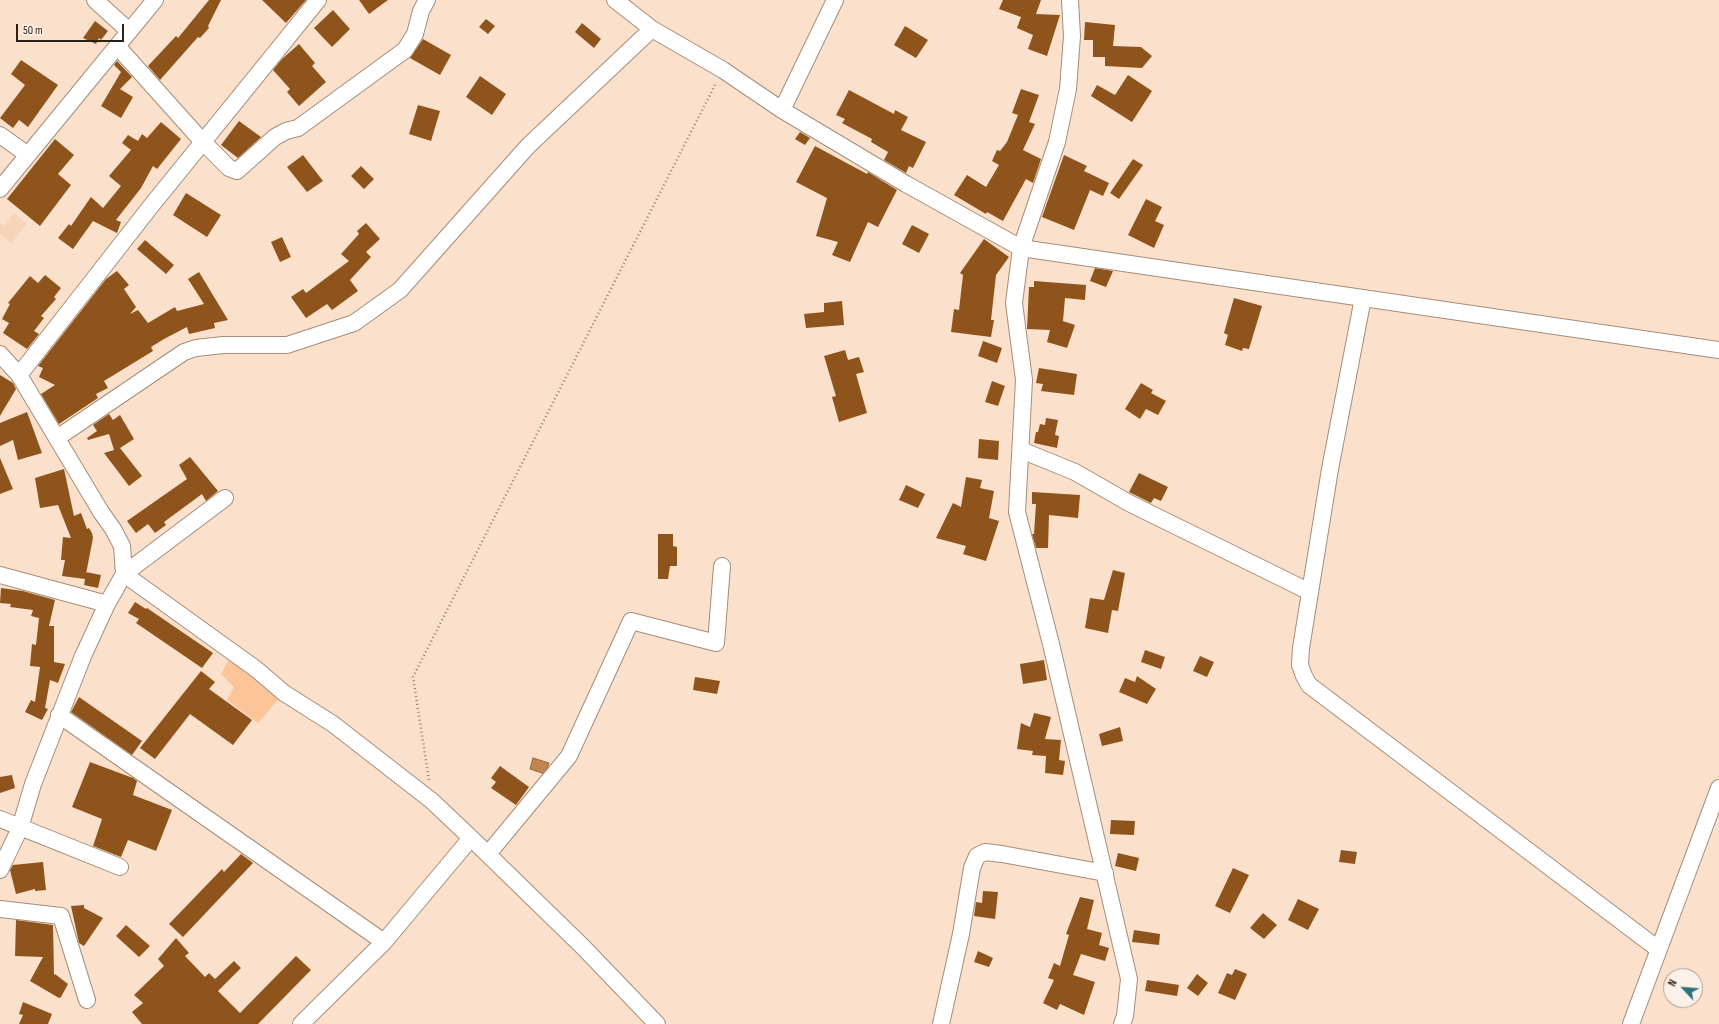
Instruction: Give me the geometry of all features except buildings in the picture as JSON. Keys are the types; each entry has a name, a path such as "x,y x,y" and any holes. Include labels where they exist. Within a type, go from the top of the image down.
{"street":[{"path":"95,0 129,31"},
{"path":"0,189 155,0"},
{"path":"20,374 202,141 318,0"},
{"path":"117,46 202,141 230,168 237,171 275,137 286,131 298,128 405,50 415,34 423,5 427,0"},
{"path":"615,0 652,29 722,70 782,110 906,184 1021,248 1719,350"},
{"path":"782,110 835,0"},
{"path":"1070,0 1072,36 1068,89 1057,142 1021,248 1014,303 1024,380 1017,512 1051,644 1129,979 1125,1016 1122,1024"},
{"path":"57,438 184,352 196,348 223,345 287,345 354,323 400,290 528,146 652,29"},
{"path":"0,135 28,155"},
{"path":"1363,298 1330,469 1310,592 1300,665 1309,685 1658,949"},
{"path":"0,354 20,374 122,546 124,574"},
{"path":"1021,450 1075,472 1129,503 1310,592"},
{"path":"0,870 20,828 33,784 83,656 107,604 124,574 225,498"},
{"path":"488,854 569,756 632,621 716,643 722,566"},
{"path":"124,574 256,669 284,693 333,724 432,801 488,854 657,1024"},
{"path":"0,576 107,604"},
{"path":"59,715 384,942"},
{"path":"1631,1024 1719,788"},
{"path":"0,819 120,867"},
{"path":"301,1024 384,942 471,838"},
{"path":"941,1024 961,934 972,868 977,856 985,852 1002,854 1105,873"},
{"path":"0,910 61,916 87,1000"}],"path":[{"path":"432,801 413,677 722,70"}],"shaded area":[{"path":"14,213 27,224 11,243 0,234 0,223 4,226"},
{"path":"233,652 284,693 258,723 227,700 234,687 221,674"},
{"path":"533,758 549,763 545,774 530,769"}]}
